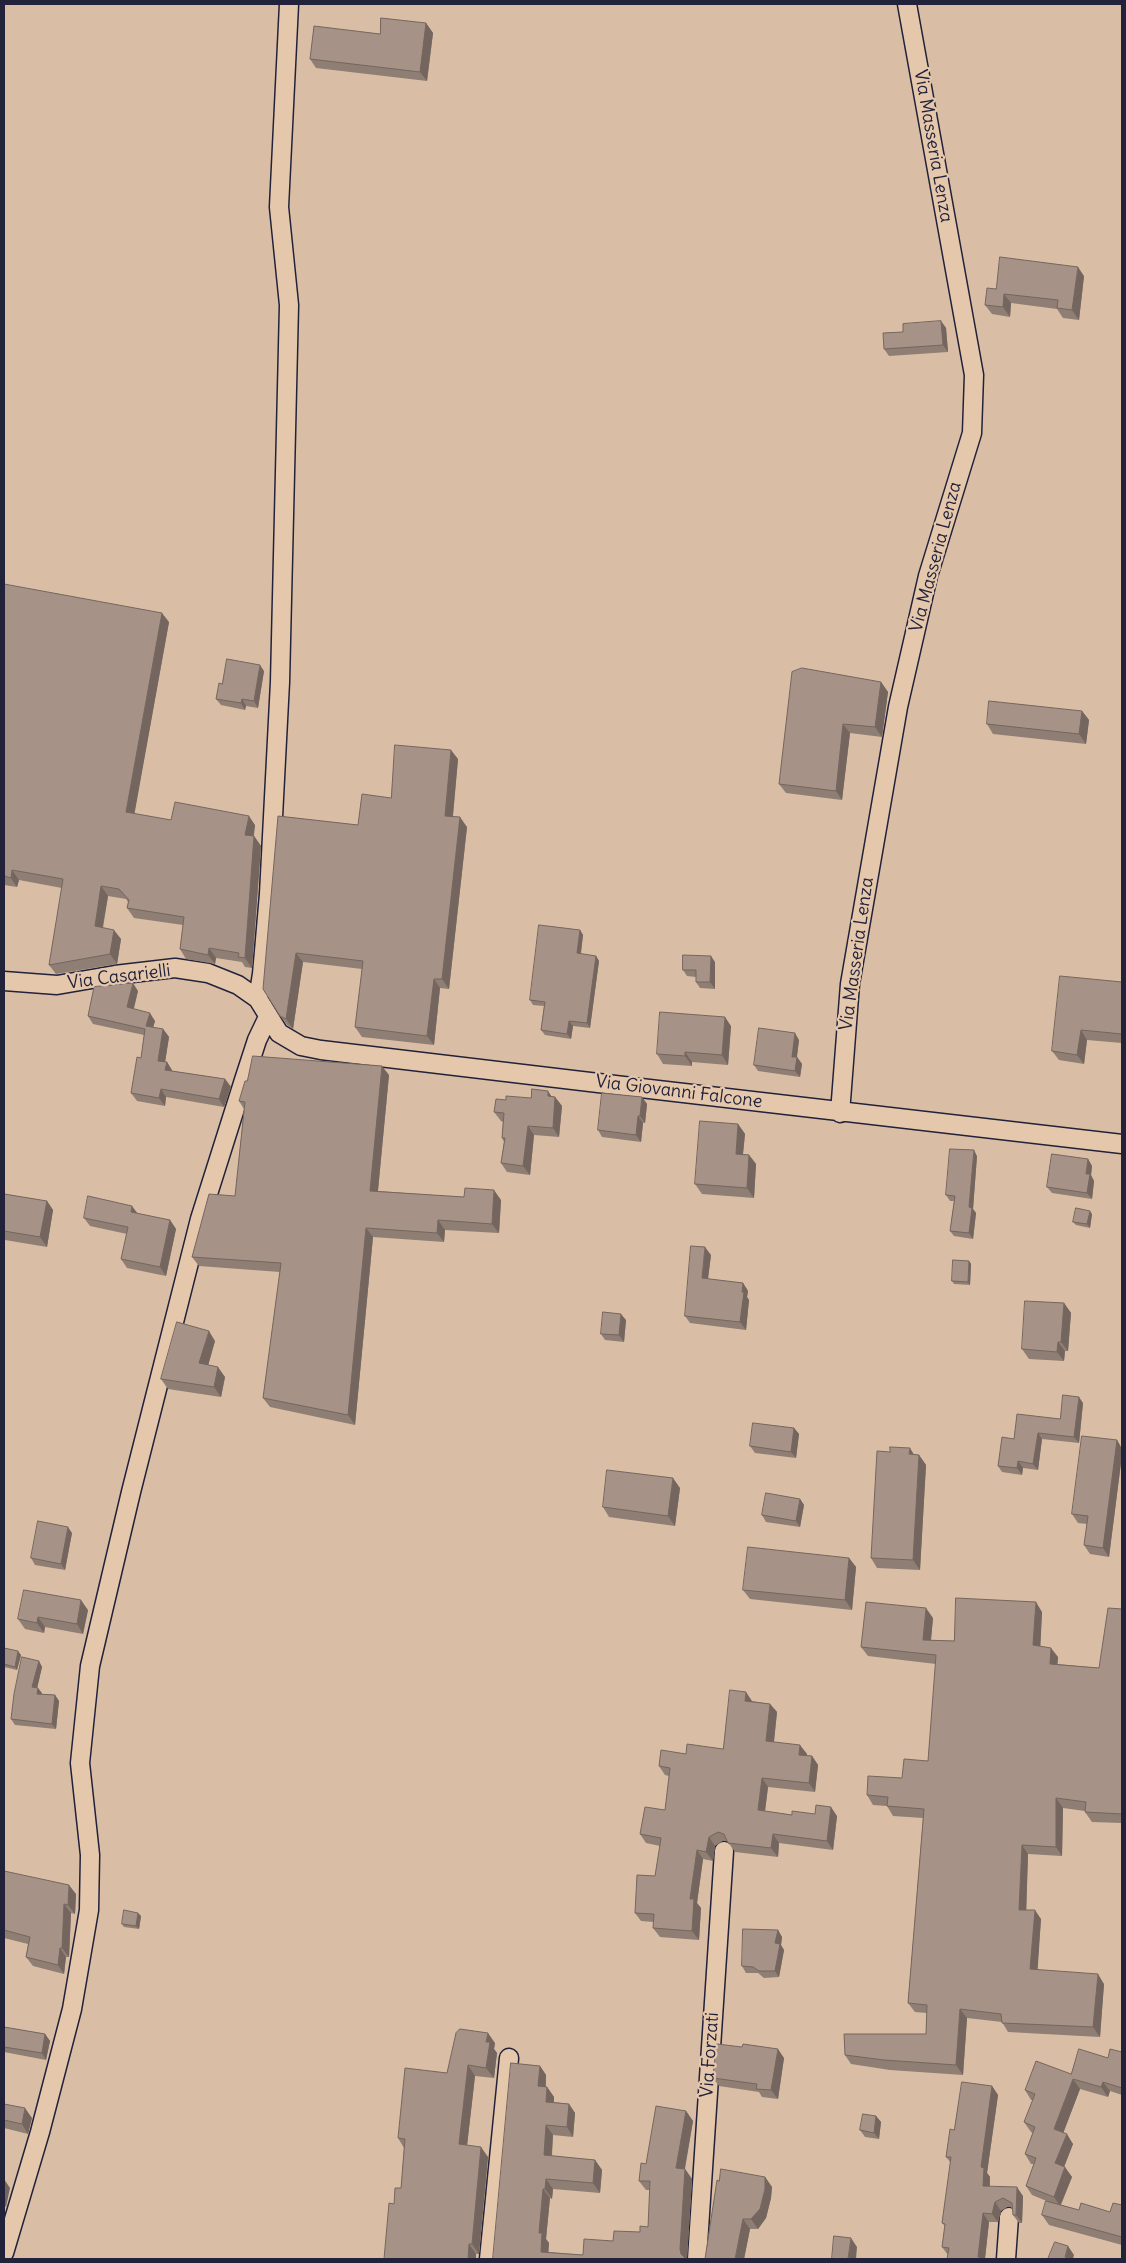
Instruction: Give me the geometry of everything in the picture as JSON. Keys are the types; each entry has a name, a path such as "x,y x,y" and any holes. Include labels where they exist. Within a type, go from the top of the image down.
{"street":[{"path":"258,999 269,894 280,682 289,305 278,207 289,4"},
{"name":"Via Masseria Lenza","path":"840,1113 850,984 898,707 928,576 972,432 974,375 907,4"},
{"name":"Via Casarielli","path":"4,981 57,985 115,975 175,968 208,973 238,985 258,999"},
{"name":"Via Giovanni Falcone","path":"258,999 279,1033 301,1046 321,1050 640,1087 840,1113 1122,1144"},
{"path":"4,2252 40,2132 67,2028 89,1910 90,1855 80,1763 90,1666 131,1492 200,1219 257,1040 268,1017"},
{"name":"Via Forzati","path":"697,2259 724,1851"},
{"path":"489,2259 509,2058"},
{"path":"1006,2259 1009,2217"}],"building":[{"path":"381,18 426,23 420,72 310,59 314,26 380,34"},
{"path":"1000,257 1078,267 1072,310 1057,308 1058,300 1004,294 1003,307 985,305 987,288 996,289"},
{"path":"941,321 943,345 884,349 883,333 903,332 903,324"},
{"path":"4,584 162,613 126,812 171,820 175,802 249,816 245,835 254,836 245,958 238,957 239,953 209,948 208,955 180,949 184,917 127,908 129,900 119,889 101,886 95,926 114,930 110,954 49,965 63,879 12,870 11,878 4,876"},
{"path":"227,659 260,665 254,701 242,699 241,703 216,699 219,683 222,684"},
{"path":"802,668 881,682 875,727 843,724 836,791 779,784 792,672"},
{"path":"989,701 1082,711 1079,734 987,724"},
{"path":"395,745 451,750 445,816 460,817 442,979 434,979 427,1036 355,1027 363,961 296,953 286,1019 280,1016 263,989 278,816 358,825 362,794 391,798"},
{"path":"539,925 580,930 577,953 596,956 587,1023 569,1021 567,1034 541,1030 545,1002 530,1000"},
{"path":"683,955 711,956 710,982 696,982 696,970 683,970"},
{"path":"1060,976 1122,982 1122,1034 1081,1030 1077,1055 1052,1051"},
{"path":"133,983 127,1007 150,1013 146,1026 163,1029 158,1061 167,1062 165,1070 225,1079 219,1099 161,1089 159,1098 131,1093 137,1057 141,1058 145,1029 88,1016 94,987"},
{"path":"660,1012 725,1017 722,1055 685,1052 685,1056 657,1054"},
{"path":"759,1028 795,1033 792,1057 797,1057 795,1071 754,1065"},
{"path":"253,1056 382,1066 370,1191 464,1197 465,1188 494,1190 492,1224 438,1220 437,1233 366,1228 348,1415 263,1398 281,1263 192,1257 209,1194 235,1196 245,1102 239,1101 245,1081 247,1081"},
{"path":"532,1089 548,1091 548,1096 555,1097 553,1128 528,1126 523,1166 501,1163 505,1138 502,1138 504,1113 494,1112 496,1099 506,1100 506,1096 531,1098"},
{"path":"602,1093 642,1097 636,1135 598,1130"},
{"path":"700,1121 738,1124 736,1154 749,1155 747,1188 695,1184"},
{"path":"950,1149 974,1150 969,1207 972,1208 969,1233 950,1231 955,1196 946,1195"},
{"path":"1052,1154 1088,1159 1086,1174 1090,1174 1087,1193 1047,1187"},
{"path":"4,1194 47,1201 40,1237 4,1231"},
{"path":"88,1196 132,1206 131,1212 170,1220 160,1267 121,1259 128,1227 84,1218"},
{"path":"1076,1208 1090,1211 1087,1224 1073,1222"},
{"path":"691,1246 705,1247 702,1278 743,1283 742,1292 744,1292 740,1322 685,1316"},
{"path":"953,1260 969,1261 968,1282 952,1281"},
{"path":"1025,1301 1064,1303 1061,1342 1058,1342 1057,1352 1022,1349"},
{"path":"603,1312 621,1314 619,1335 601,1334"},
{"path":"177,1322 209,1331 199,1363 218,1367 214,1387 161,1379"},
{"path":"1063,1395 1079,1397 1074,1437 1038,1433 1033,1464 1018,1461 1017,1468 998,1466 1002,1437 1014,1439 1017,1414 1060,1419"},
{"path":"753,1423 794,1428 791,1452 750,1446"},
{"path":"1082,1436 1117,1440 1103,1548 1084,1545 1088,1516 1072,1514"},
{"path":"890,1447 910,1448 909,1454 919,1455 913,1560 871,1558 877,1451 890,1452"},
{"path":"607,1470 673,1478 668,1516 603,1507"},
{"path":"766,1493 800,1499 796,1521 762,1515"},
{"path":"38,1521 68,1527 61,1564 31,1558"},
{"path":"748,1547 849,1558 845,1600 743,1590"},
{"path":"24,1590 81,1600 77,1624 38,1617 37,1623 18,1619"},
{"path":"956,1598 1036,1602 1033,1645 1051,1648 1050,1664 1099,1668 1108,1608 1122,1609 1122,1814 1085,1812 1086,1802 1056,1798 1056,1847 1022,1845 1019,1910 1035,1910 1030,1969 1098,1974 1093,2027 1002,2023 1001,2014 960,2009 956,2065 845,2055 844,2034 926,2034 927,2005 908,2003 924,1809 887,1806 888,1797 867,1795 868,1776 902,1778 904,1759 928,1761 936,1655 861,1647 866,1602 926,1608 923,1640 954,1641"},
{"path":"4,1648 18,1651 15,1667 4,1664"},
{"path":"22,1657 39,1661 32,1687 38,1688 37,1694 55,1695 52,1724 11,1719"},
{"path":"730,1690 746,1692 745,1701 770,1704 766,1741 800,1745 799,1755 812,1756 809,1783 762,1778 758,1810 792,1815 792,1811 815,1814 816,1805 831,1807 827,1841 773,1834 771,1848 728,1843 724,1834 718,1832 709,1837 706,1852 697,1850 690,1899 694,1899 692,1931 653,1928 654,1914 635,1913 637,1875 655,1876 661,1838 640,1834 645,1807 665,1810 670,1768 659,1766 661,1750 686,1754 687,1744 723,1749"},
{"path":"4,1871 69,1885 68,1905 64,1904 62,1948 60,1948 58,1965 26,1957 30,1937 4,1930"},
{"path":"124,1910 138,1913 136,1926 122,1924"},
{"path":"743,1929 778,1930 775,1943 780,1944 775,1971 759,1971 753,1967 742,1966"},
{"path":"4,2027 45,2034 42,2053 4,2047"},
{"path":"460,2029 488,2033 486,2042 490,2042 486,2068 468,2065 459,2144 481,2147 472,2244 469,2244 468,2259 384,2259 389,2203 394,2204 395,2188 401,2188 405,2139 398,2138 405,2068 447,2073 456,2033"},
{"path":"717,2044 742,2047 743,2044 778,2049 771,2090 756,2089 757,2084 713,2078"},
{"path":"1079,2049 1108,2058 1110,2049 1122,2052 1122,2088 1103,2082 1101,2087 1073,2079 1054,2129 1067,2134 1055,2163 1065,2167 1054,2197 1026,2186 1036,2158 1025,2154 1035,2127 1024,2122 1035,2094 1025,2090 1036,2061 1071,2074"},
{"path":"511,2063 540,2066 538,2086 547,2087 546,2102 569,2104 567,2127 546,2125 544,2155 595,2160 593,2183 546,2179 545,2189 543,2189 539,2233 542,2233 541,2252 583,2255 584,2239 613,2241 614,2231 640,2232 640,2226 648,2227 650,2181 639,2181 641,2163 646,2164 656,2106 686,2111 676,2168 685,2169 680,2249 681,2254 686,2259 493,2259"},
{"path":"962,2082 992,2086 981,2167 984,2168 983,2186 1017,2187 1016,2215 1013,2215 1012,2203 1003,2198 995,2202 992,2214 983,2213 978,2257 987,2259 947,2259 949,2248 942,2247 945,2224 942,2223 951,2157 946,2157 950,2129 954,2130"},
{"path":"4,2104 25,2108 22,2124 4,2120"},
{"path":"863,2114 876,2116 874,2133 860,2130"},
{"path":"721,2169 765,2177 765,2189 760,2209 751,2219 743,2219 735,2259 705,2259 717,2180 719,2181"},
{"path":"1046,2201 1079,2210 1081,2203 1110,2212 1113,2203 1122,2205 1122,2237 1042,2215"},
{"path":"834,2236 851,2238 848,2259 832,2259"},
{"path":"1055,2242 1068,2246 1065,2257 1072,2259 1048,2259"}]}
